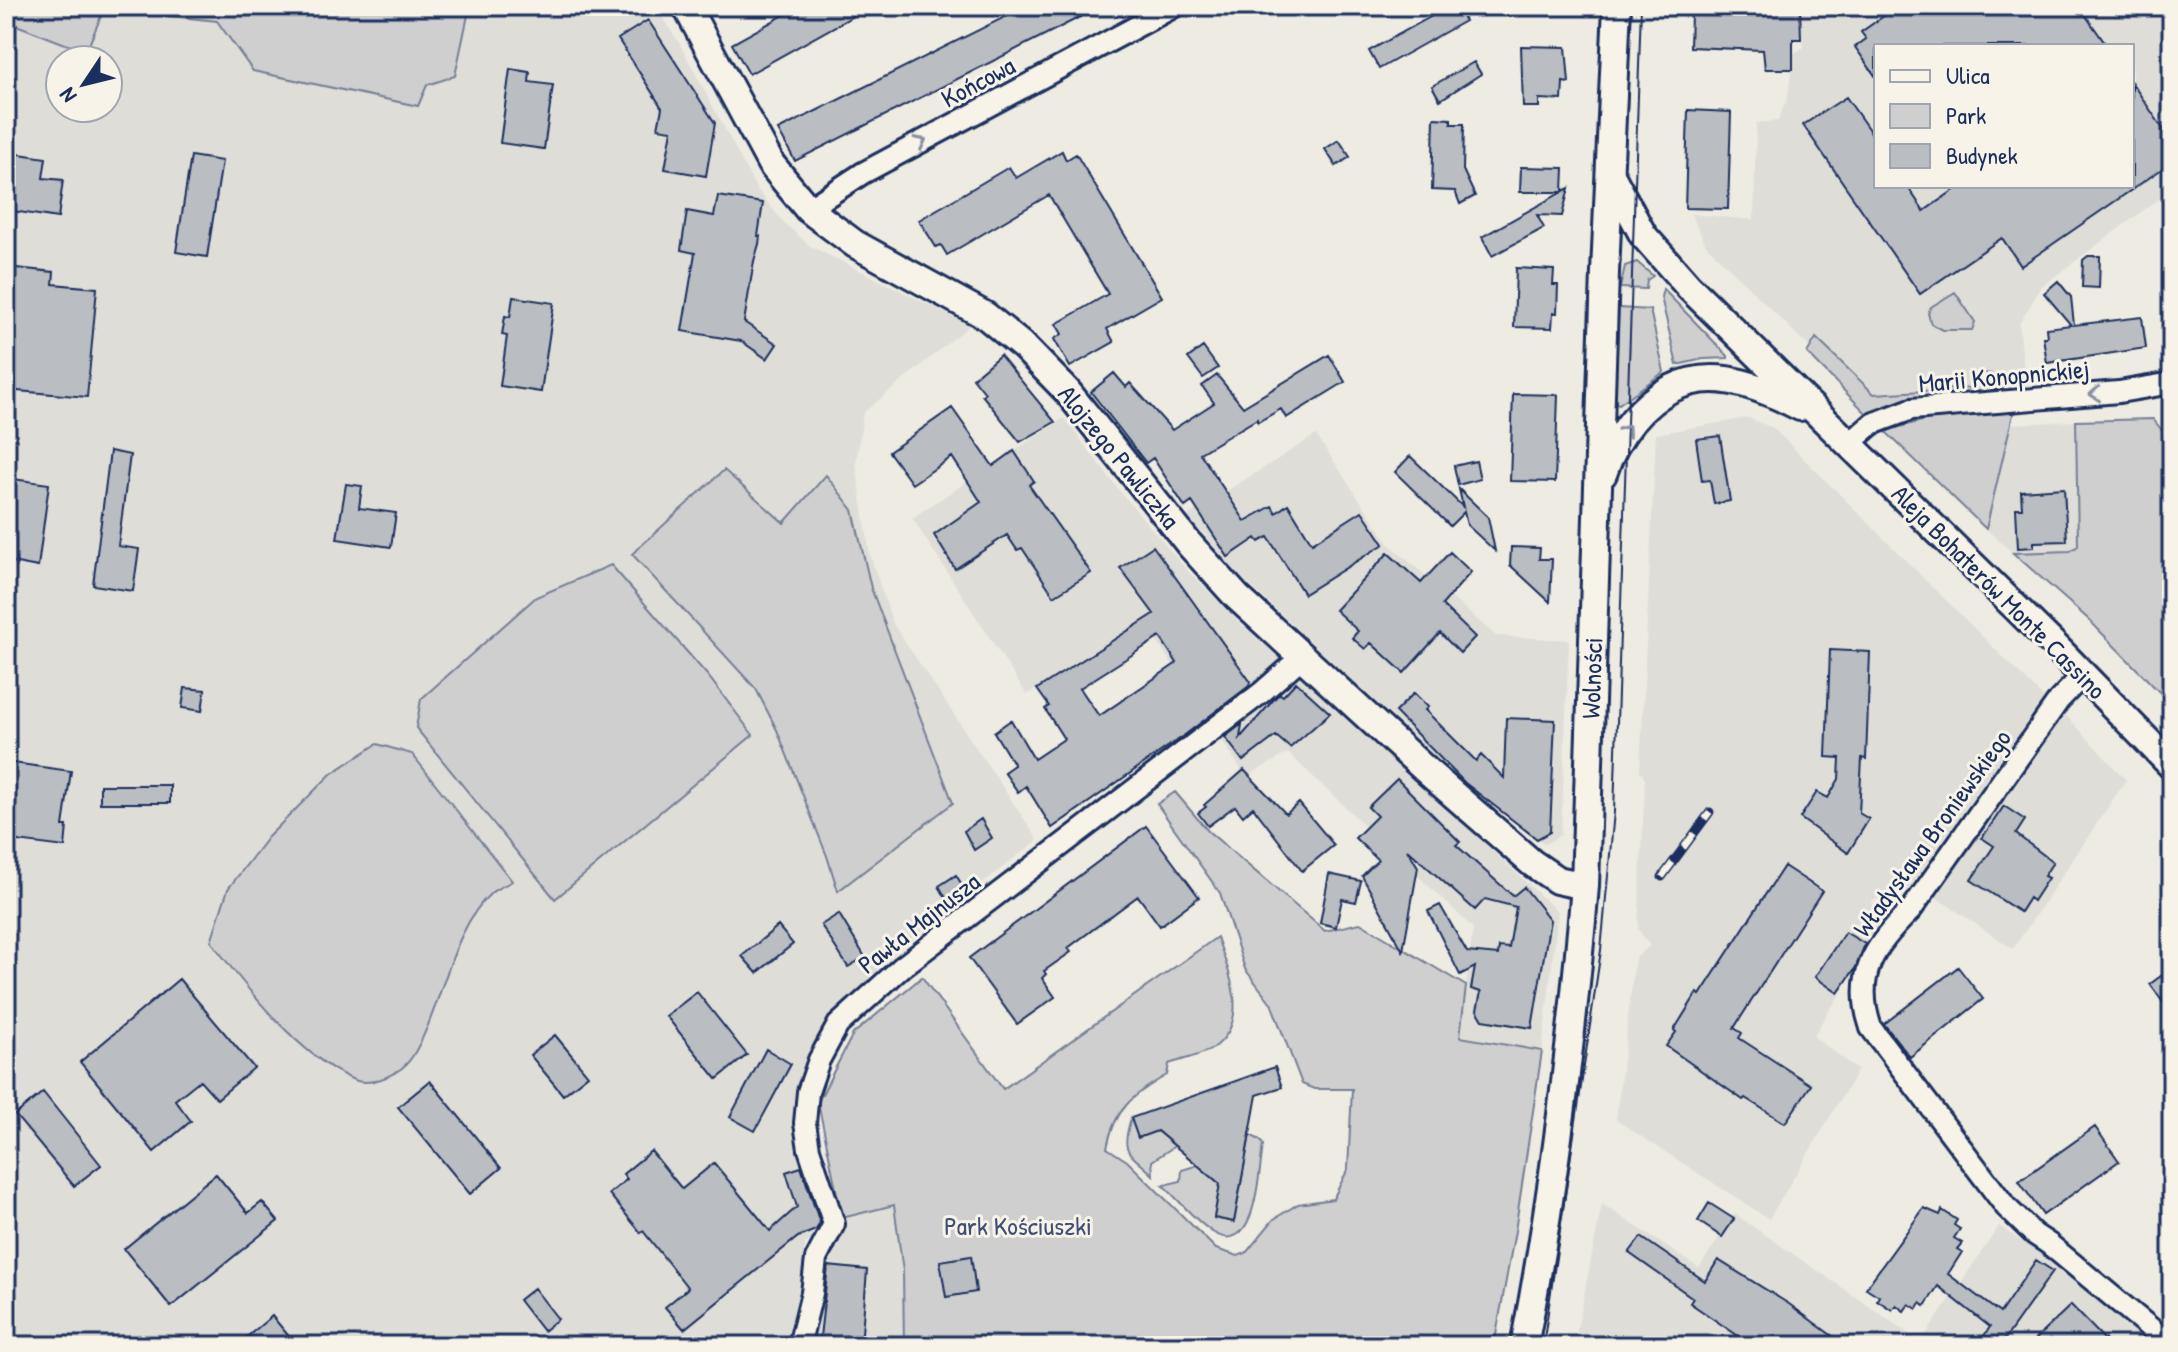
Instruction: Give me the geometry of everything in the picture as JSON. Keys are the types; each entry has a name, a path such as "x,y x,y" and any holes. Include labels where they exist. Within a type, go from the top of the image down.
{"street":[{"name":"Alojzego Pawliczka","path":"686,6 771,164 808,209 855,244 986,316 1025,348 1067,391 1218,578 1532,863 1557,880 1585,886"},
{"name":"Końcowa","path":"808,209 863,173 1175,6"},
{"name":"Wolności","path":"1524,1346 1551,1194 1577,983 1585,886 1617,6"},
{"name":"Aleja Bohaterów Monte Cassino","path":"1609,172 1634,222 1673,270 2084,674 2172,766"},
{"name":"Aleja Bohaterów Monte Cassino","path":"1605,272 1621,253 1633,249 1651,255 1673,270"},
{"name":"Aleja Bohaterów Monte Cassino","path":"1597,501 1604,469 1614,448 1651,400 1671,387 1695,379 1744,382 1769,390 1824,420"},
{"name":"Marii Konopnickiej","path":"1849,444 1872,424 1912,409 2119,392 2172,383"},
{"name":"Pawła Majnusza","path":"799,1346 812,1293 816,1259 834,1224 809,1149 805,1123 808,1092 819,1060 838,1025 902,967 1261,693 1302,657"},
{"name":"Władysława Broniewskiego","path":"2084,674 2059,700 1911,910 1889,931 1870,964 1863,985 1863,1005 1871,1028 2006,1207 2034,1234 2172,1346"}],"shaded area":[{"path":"6,6 655,6 681,46 756,188 784,223 810,246 970,325 863,413 856,464 870,555 893,624 1038,840 901,947 825,1022 799,1093 828,1228 805,1244 803,1292 789,1346 6,1346"},
{"path":"1800,6 2170,6 2172,189 2042,286 2019,324 2026,391 1863,400 1706,245 1691,214 1754,220 1756,123 1778,121 1788,96 1793,54 1803,48"},
{"path":"1064,418 1118,489 1185,568 1242,625 1347,715 1558,912 1542,1051 1460,1037 1473,928 1288,753 1246,777 1143,620 1027,695 912,518"},
{"path":"1748,418 1773,428 2044,698 1906,892 1872,900 1878,935 1813,1036 1858,1070 1769,1219 1616,1120 1635,958 1650,946 1638,929 1645,779 1640,771 1656,434"},
{"path":"2076,421 2079,551 2013,553 1986,529 2011,424"},
{"path":"1316,435 1390,545 1496,636 1569,640 1561,835 1545,844 1470,789 1242,578 1187,516"},
{"path":"2061,710 2126,780 2013,949 1934,896"},
{"path":"1602,1204 1699,1268 1735,1214 1921,1342 1999,1226 2062,1269 2156,1346 1574,1346"},
{"path":"894,1205 903,1271 904,1346 807,1346 821,1262 844,1230 842,1218"}],"green space":[{"path":"6,6 480,6 468,15 455,76 427,85 418,106 253,71 217,21 104,9 89,44 65,44 6,21"},
{"path":"1637,262 1653,276 1647,280 1646,289 1620,288 1625,266"},
{"path":"1663,289 1728,358 1703,359 1677,365 1661,297"},
{"path":"1955,292 1975,322 1972,330 1942,330 1931,324 1928,313 1931,307"},
{"path":"1619,308 1650,310 1664,372 1619,404 1612,400"},
{"path":"1816,338 1874,394 1973,388 1982,373 1991,374 1997,381 1997,392 1868,415 1807,353"},
{"path":"2014,410 1986,529 1885,431 1940,416"},
{"path":"2153,419 2172,443 2172,705 2087,618 2013,553 2070,551 2078,546 2076,421"},
{"path":"724,470 784,523 826,475 853,510 871,588 953,803 838,891 777,730 756,689 632,554"},
{"path":"611,565 708,676 753,735 555,899 416,728 421,699 536,597"},
{"path":"377,744 412,754 512,881 491,893 466,928 412,1057 386,1077 361,1082 334,1069 294,1038 257,1000 211,941 228,889 268,837 331,774"},
{"name":"Park Kościuszki","path":"1175,792 1208,831 1325,931 1360,923 1466,986 1460,1037 1542,1051 1494,1346 904,1346 903,1271 894,1205 842,1218 818,1102 853,1034 922,977 1003,1089 1217,937 1234,996 1231,1025 1224,1038 1212,1049 1169,1064 1167,1075 1135,1096 1120,1113 1107,1148 1127,1161 1216,1249 1238,1256 1246,1253 1274,1219 1298,1204 1333,1199 1348,1169 1352,1089 1314,1089 1302,1084 1271,1003 1245,969 1220,893 1157,804"},
{"path":"1131,1118 1138,1137 1157,1131 1175,1146 1152,1161 1153,1175 1128,1151 1126,1139"},
{"path":"1250,1135 1263,1145 1253,1207 1239,1233 1228,1237 1214,1233 1163,1185 1181,1181 1182,1170 1198,1165 1220,1184 1214,1218 1234,1222"}],"building":[{"path":"800,6 871,6 749,74 732,44"},
{"path":"1027,6 1102,6 795,161 778,130"},
{"path":"1450,6 1456,6 1465,21 1379,69 1369,51"},
{"path":"1759,6 1800,6 1801,39 1793,39 1793,69 1765,69 1763,50 1690,47 1691,14 1759,16"},
{"path":"1898,6 2079,6 2106,44 1874,44 1874,74 1855,47 1866,39 1861,32"},
{"path":"648,20 715,123 706,176 665,169 672,130 658,128 662,108 618,39"},
{"path":"1521,46 1566,47 1569,83 1563,82 1562,100 1539,99 1539,107 1523,107"},
{"path":"1474,62 1481,74 1440,100 1432,86"},
{"path":"510,69 530,72 529,82 553,85 544,149 500,143"},
{"path":"2134,86 2172,142 2172,162 2021,266 2002,238 1920,294 1803,125 1846,97 1874,137 1874,188 1908,188 1924,211 1957,188 2134,188"},
{"path":"1688,110 1731,112 1728,209 1685,208"},
{"path":"1434,118 1451,119 1451,124 1464,124 1463,170 1475,196 1460,204 1455,191 1432,190"},
{"path":"1339,140 1350,157 1336,166 1325,149"},
{"path":"1062,151 1066,160 1076,154 1162,297 1107,329 1114,342 1070,367 1054,339 1062,334 1056,324 1108,294 1049,195 947,255 941,245 936,247 919,220 1009,167 1016,178"},
{"path":"6,152 46,158 43,178 63,180 58,218 6,210"},
{"path":"191,156 222,161 207,257 176,252"},
{"path":"1521,167 1564,168 1563,191 1569,188 1562,216 1537,215 1544,228 1492,256 1482,237 1562,192 1520,192"},
{"path":"718,196 763,203 759,244 744,322 777,344 767,359 741,341 682,331 695,253 681,250 687,211 714,216"},
{"path":"2088,256 2100,256 2099,288 2082,287 2083,260"},
{"path":"6,267 54,272 53,284 97,288 87,397 6,390"},
{"path":"1516,268 1554,270 1553,285 1558,285 1557,313 1553,313 1552,328 1514,327"},
{"path":"2058,281 2071,297 2074,325 2142,317 2146,348 2047,363 2043,337 2047,337 2046,328 2071,325 2044,293"},
{"path":"513,297 554,303 541,392 500,386 507,336 502,335 505,316 510,317"},
{"path":"1203,347 1218,368 1203,378 1188,358"},
{"path":"1000,355 1055,422 1020,442 982,395 985,393 973,378"},
{"path":"1329,355 1345,382 1286,418 1281,409 1258,422 1257,419 1200,453 1245,521 1272,506 1276,513 1288,504 1312,543 1362,511 1384,544 1304,594 1268,537 1259,542 1256,538 1228,557 1192,502 1185,507 1153,458 1146,463 1091,392 1114,373 1126,387 1130,383 1172,430 1214,403 1202,386 1217,375 1243,407"},
{"path":"1513,394 1558,395 1555,482 1510,481"},
{"path":"952,408 993,466 1014,451 1034,481 1029,485 1091,573 1054,596 1022,548 1017,550 1007,535 955,569 934,535 981,502 952,457 912,484 889,452"},
{"path":"1720,436 1730,501 1714,504 1710,480 1702,481 1696,439"},
{"path":"110,451 130,455 118,546 139,549 133,591 93,585"},
{"path":"1410,456 1463,507 1459,489 1488,517 1495,551 1467,525 1464,512 1450,526 1395,472"},
{"path":"1476,461 1480,479 1458,485 1454,466"},
{"path":"6,478 49,484 38,567 6,561"},
{"path":"346,484 362,486 359,508 396,513 391,547 337,539"},
{"path":"2064,488 2067,541 2034,542 2034,547 2018,548 2016,508 2022,508 2021,491"},
{"path":"1153,546 1250,681 1249,686 1052,828 1026,786 1018,792 1004,772 1014,765 994,732 1011,720 1034,759 1064,739 1045,709 1049,706 1037,689 1154,614 1120,568","holes":["1160,637 1177,663 1099,716 1080,688"]},
{"path":"1511,547 1540,548 1539,559 1552,559 1550,602 1510,565"},
{"path":"1450,552 1471,572 1442,605 1475,637 1460,653 1440,633 1404,673 1371,643 1365,649 1352,638 1358,631 1335,610 1388,553 1421,583"},
{"path":"1830,650 1870,652 1866,759 1862,758 1859,813 1869,819 1848,853 1800,818 1817,792 1828,798 1839,779 1840,758 1826,757"},
{"path":"1296,682 1330,713 1290,748 1276,736 1243,761 1225,737 1242,724 1240,738 1276,697 1280,694 1283,696"},
{"path":"185,688 205,690 202,711 182,708"},
{"path":"1414,693 1428,707 1425,710 1476,761 1481,755 1504,778 1506,718 1555,720 1550,832 1537,839 1465,783 1395,712"},
{"path":"6,762 71,771 63,826 67,826 65,847 9,840 13,804 6,803"},
{"path":"1244,770 1286,814 1299,803 1334,845 1302,871 1253,807 1243,816 1235,806 1208,826 1198,813"},
{"path":"1397,779 1460,842 1456,845 1513,896 1524,887 1550,920 1532,1028 1483,1020 1477,1010 1481,992 1471,989 1475,967 1460,975 1428,911 1440,905 1467,952 1498,955 1499,947 1509,948 1516,907 1485,899 1475,910 1407,849 1418,867 1403,951 1362,876 1378,860 1355,838 1377,816 1368,807"},
{"path":"100,785 170,785 170,803 100,803"},
{"path":"2004,806 2025,820 2016,834 2053,862 2044,876 2048,878 2033,901 2029,898 2020,912 1971,880 1994,846 1982,838"},
{"path":"981,819 992,838 974,850 964,831"},
{"path":"1146,826 1199,897 1160,926 1138,896 1068,948 1071,952 1044,971 1046,974 1042,978 1055,997 1017,1024 969,958"},
{"path":"1784,866 1822,891 1734,1028 1742,1033 1739,1038 1811,1085 1785,1123 1745,1098 1743,1100 1666,1046 1697,993 1700,995"},
{"path":"1329,874 1361,881 1356,902 1342,899 1336,927 1320,923"},
{"path":"956,875 967,893 950,905 939,886"},
{"path":"839,914 865,957 848,967 821,925"},
{"path":"778,926 793,944 757,973 742,956"},
{"path":"1845,932 1865,944 1856,967 1838,993 1815,977"},
{"path":"1958,967 1983,999 1910,1057 1884,1024"},
{"path":"2172,968 2172,1015 2150,984"},
{"path":"179,979 254,1068 217,1099 200,1080 175,1100 191,1121 154,1152 80,1062"},
{"path":"697,992 747,1055 717,1079 666,1016"},
{"path":"555,1035 588,1075 563,1095 530,1055"},
{"path":"766,1049 791,1064 755,1131 730,1117"},
{"path":"1275,1067 1282,1087 1257,1095 1234,1222 1214,1218 1220,1184 1157,1131 1138,1138 1131,1118"},
{"path":"430,1081 501,1168 470,1194 398,1107"},
{"path":"43,1092 101,1165 74,1186 15,1115"},
{"path":"2095,1127 2119,1161 2043,1215 2019,1181"},
{"path":"651,1151 682,1189 714,1163 770,1231 797,1207 786,1172 801,1167 820,1223 816,1230 798,1237 684,1329 665,1307 688,1288 609,1194 627,1179 623,1174"},
{"path":"216,1174 248,1213 262,1202 278,1221 171,1307 124,1249"},
{"path":"1709,1203 1734,1219 1722,1237 1698,1221"},
{"path":"1924,1208 1940,1215 1942,1210 1957,1220 1954,1225 1960,1229 1954,1238 1962,1243 1957,1249 1962,1252 1948,1274 2000,1313 2036,1260 2053,1271 2000,1346 1977,1346 1990,1327 1938,1286 1925,1306 1921,1303 1917,1309 1909,1304 1904,1311 1896,1305 1892,1310 1866,1288"},
{"path":"1641,1237 1705,1281 1718,1260 1789,1304 1846,1346 1753,1346 1690,1303 1693,1298 1629,1253"},
{"path":"971,1256 976,1292 946,1297 940,1261"},
{"path":"828,1266 867,1270 861,1346 819,1346"},
{"path":"534,1288 558,1319 543,1331 519,1300"},
{"path":"2071,1305 2111,1346 2028,1346"},
{"path":"272,1316 297,1346 236,1346"}],"tram line":[{"path":"1543,1346 1601,950 1614,812 1641,6"}],"railway":[{"path":"1662,877 1710,812"}]}
